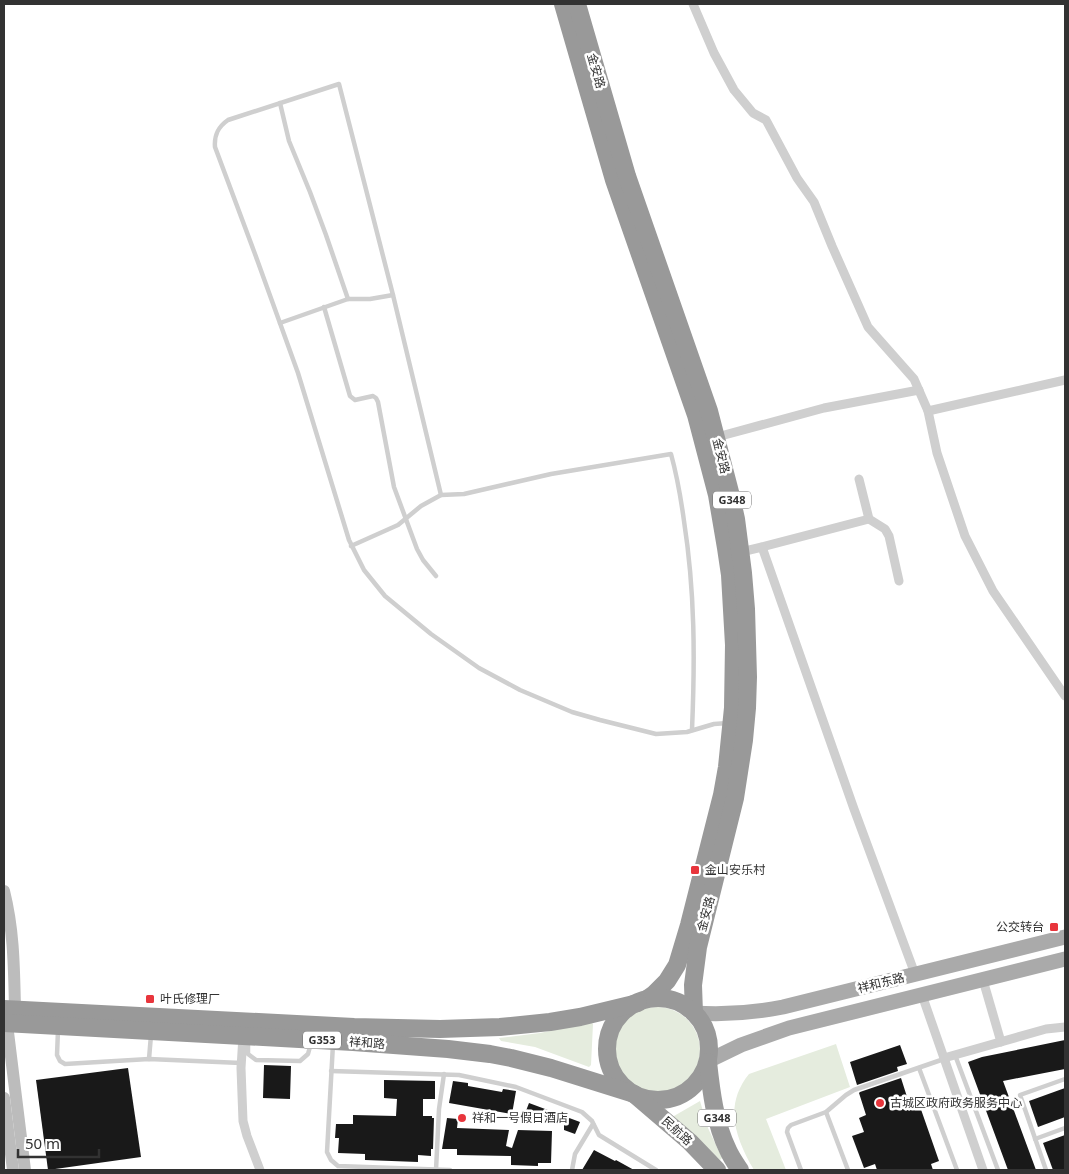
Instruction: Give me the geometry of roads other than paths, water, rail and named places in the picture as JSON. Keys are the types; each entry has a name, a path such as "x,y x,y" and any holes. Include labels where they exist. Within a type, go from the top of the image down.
{"highway":[{"name":"金安路","path":"563,4 614,180 694,407 715,487 726,548 732,601 734,676 732,722 722,795 680,955 667,981 661,988 642,1001"},
{"name":"金安路","path":"577,4 627,176 717,437 741,552 746,609 748,669 744,740 735,798 698,947 693,985 694,1013"},
{"name":"G348","path":"708,1061 705,1070 695,1085 680,1096 662,1100 643,1098 634,1094 619,1082 614,1074 610,1066 607,1047 608,1038 616,1021 629,1007 642,1001 656,998 675,1001 694,1013 704,1025 709,1043 708,1061 717,1118 728,1149 740,1170"},
{"name":"祥和路","path":"7,1015 440,1029 500,1027 550,1022 642,1001"},
{"name":"祥和路","path":"7,1015 58,1026 448,1048 531,1062 634,1094"},
{"name":"民航路","path":"634,1094 690,1142 717,1170"}],"main road":[{"name":"祥和东路","path":"694,1013 736,1014 768,1010 1065,937"},
{"name":"祥和东路","path":"708,1061 741,1045 780,1031 1065,960"}],"street":[{"path":"693,4 714,52 734,90 752,113 766,120 797,178 814,202 868,327 914,379 928,411 937,453 965,536 993,591 1065,696"},
{"path":"928,411 1065,380"},
{"path":"717,437 824,408 919,390"},
{"path":"859,479 869,519 885,529 888,536 898,580"},
{"path":"741,552 869,519"},
{"path":"762,547 854,809 915,974"},
{"path":"4,892 12,936 7,1015 25,1170"},
{"path":"983,980 1001,1042"},
{"path":"922,995 983,1170"},
{"path":"944,1059 1046,1029 1065,1027"},
{"path":"245,1036 241,1062 243,1121 246,1136 260,1170"},
{"path":"4,1098 13,1170"}],"lane":[{"path":"441,495 394,295 339,84 228,120 218,128 214,142 215,147 298,373 343,525 364,570 385,596 454,652 499,679 546,701 600,720 656,734 671,734 714,724 732,722"},
{"path":"280,103 288,141 314,201 348,299"},
{"path":"280,322 348,299 370,299 394,295"},
{"path":"324,307 350,396 354,400 373,396 378,402 394,487 417,549 436,576"},
{"path":"352,546 398,525 421,506 441,495 464,494 551,474 671,454 680,494 693,597 692,730"},
{"path":"58,1026 57,1055 60,1061 65,1064 149,1059 241,1062"},
{"path":"149,1059 151,1031"},
{"path":"245,1036 248,1054 256,1060 300,1061 308,1054 312,1040"},
{"path":"333,1041 327,1152 330,1160 338,1166 450,1170"},
{"path":"955,1055 998,1170"},
{"path":"801,1170 787,1132 790,1125 826,1112 854,1090 944,1059"},
{"path":"919,1068 957,1170"},
{"path":"331,1071 459,1075 516,1087 582,1112 594,1124 599,1135 656,1170"},
{"path":"436,1170 439,1109 444,1074"},
{"path":"1046,1170 1020,1095 1065,1079"},
{"path":"826,1112 848,1170"},
{"path":"572,1170 575,1154 594,1124"},
{"path":"1035,1139 1065,1128"}],"place":[{"name":"金山安乐村","path":"695,870"},
{"name":"公交转台","path":"1054,927"},
{"name":"叶氏修理厂","path":"150,999"},
{"name":"古城区政府政务服务中心","path":"880,1103"},
{"name":"祥和一号假日酒店","path":"462,1118"}]}
